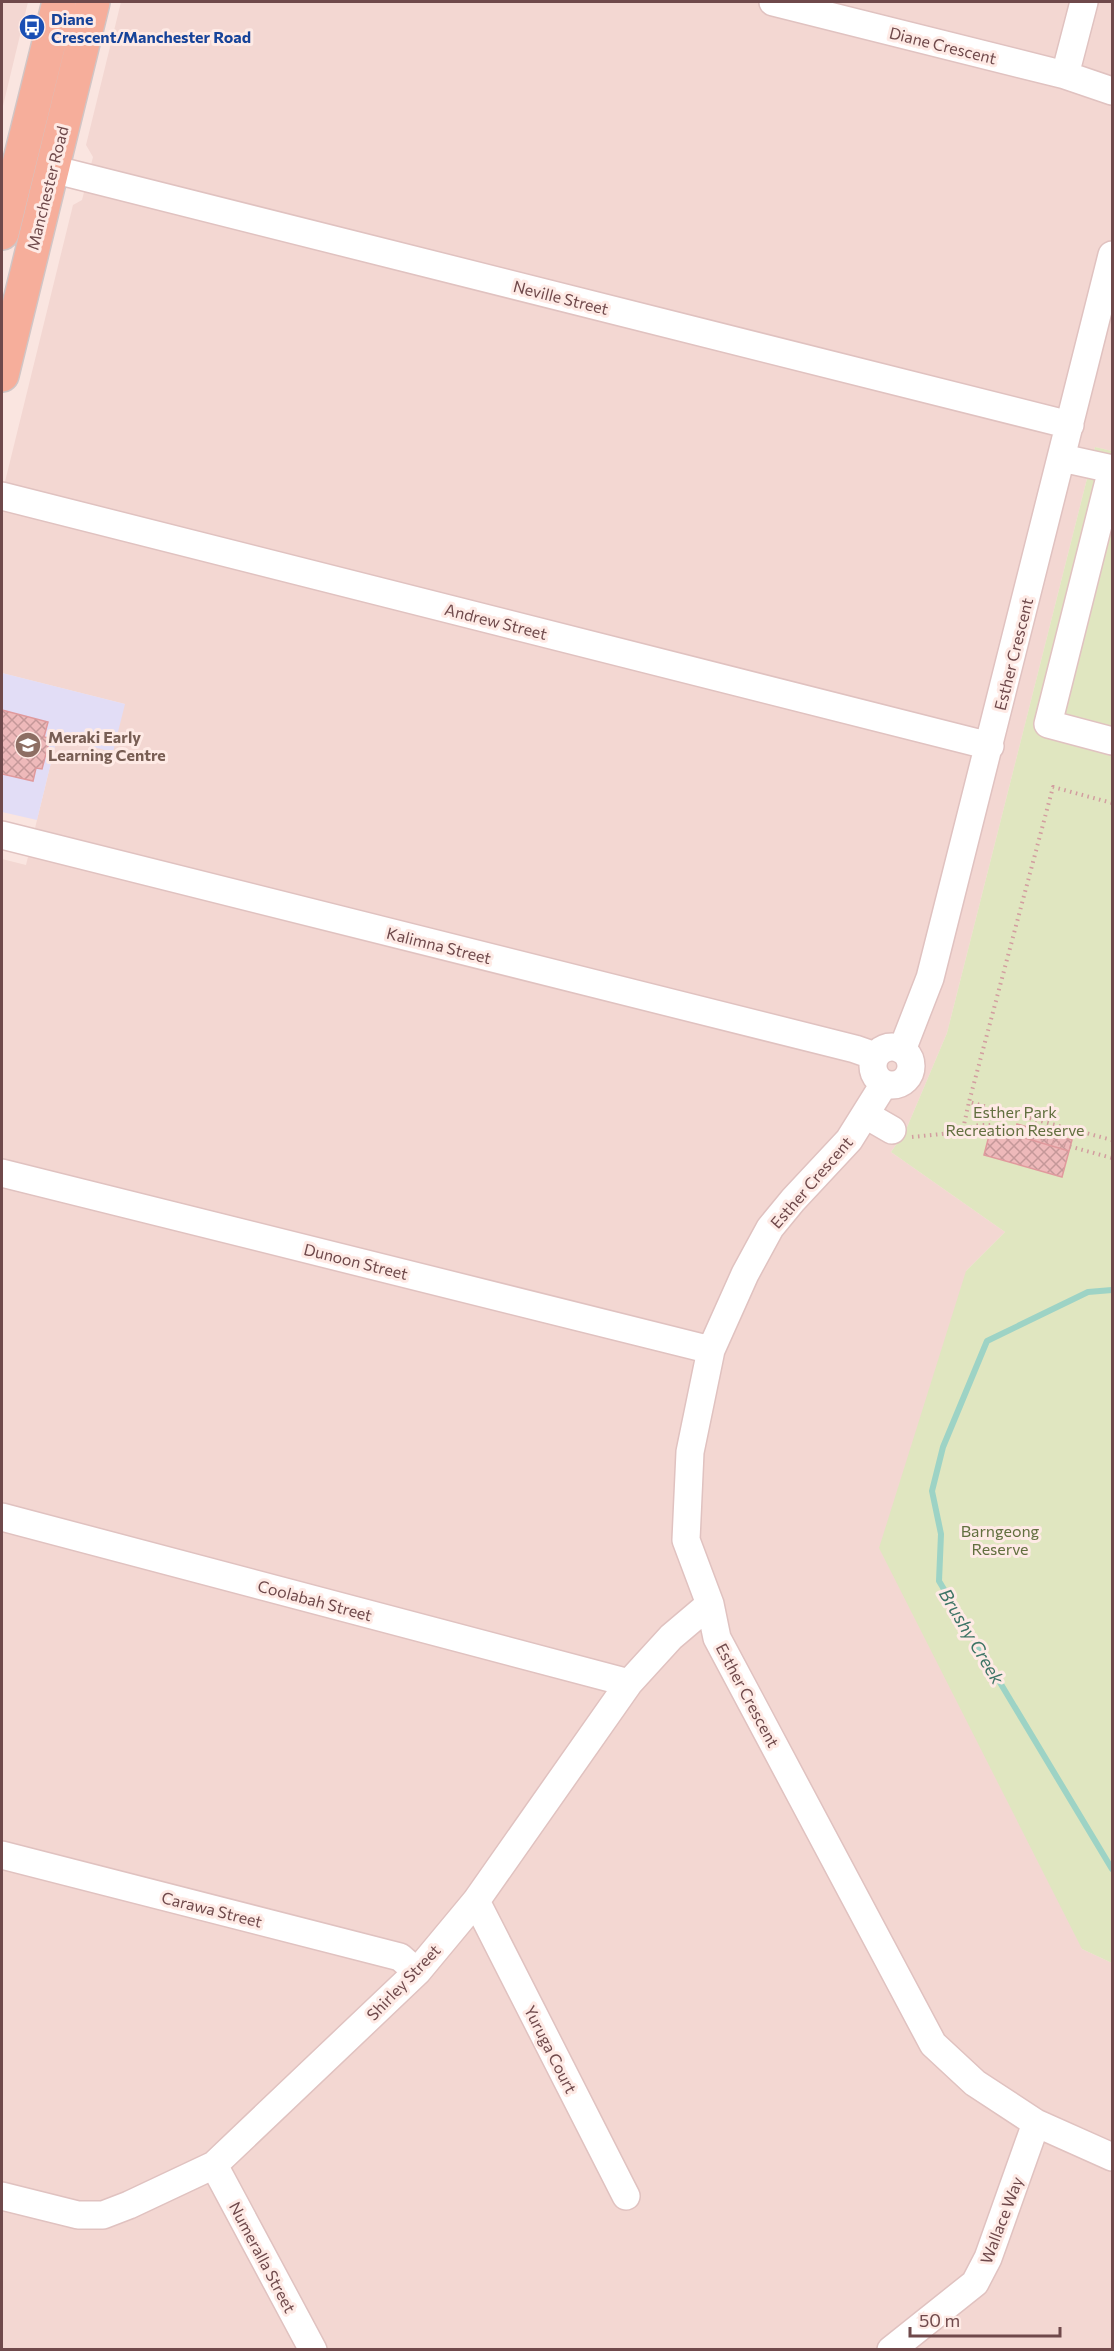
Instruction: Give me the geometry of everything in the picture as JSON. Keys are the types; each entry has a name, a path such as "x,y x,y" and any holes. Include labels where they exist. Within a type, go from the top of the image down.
{"main road":[{"name":"Manchester Road","path":"2,233 8,182 59,2"},
{"name":"Manchester Road","path":"2,375 93,2"}],"street":[{"name":"Diane Crescent","path":"773,2 1065,75 1113,91"},
{"path":"1065,75 1084,2"},
{"name":"Neville Street","path":"52,169 1070,425"},
{"name":"Esther Crescent","path":"902,1050 930,978 1113,255"},
{"path":"1062,458 1112,469 1048,724 1113,741"},
{"name":"Andrew Street","path":"2,496 990,746"},
{"name":"Kalimna Street","path":"2,835 855,1049 875,1056"},
{"path":"889,1047 902,1050 910,1058 908,1077 898,1084 884,1084 875,1076 873,1070 875,1056 889,1047"},
{"name":"Esther Crescent","path":"884,1084 849,1140 770,1228 745,1274 711,1350 690,1452 686,1540 710,1604 717,1638 933,2044 975,2083 1036,2123 1113,2157"},
{"path":"866,1115 892,1130"},
{"name":"Dunoon Street","path":"2,1173 711,1350"},
{"name":"Coolabah Street","path":"2,1517 629,1683"},
{"name":"Shirley Street","path":"2,2196 78,2215 103,2215 214,2165 417,1972 476,1902 629,1683 671,1637 710,1604"},
{"name":"Carawa Street","path":"2,1856 400,1957 417,1972"},
{"name":"Yuruga Court","path":"476,1902 626,2196"},
{"name":"Wallace Way","path":"891,2349 975,2283 988,2258 1036,2123"},
{"name":"Numeralla Street","path":"214,2165 313,2349"}],"path":[{"path":"963,1129 1053,787 1113,803"},
{"path":"969,1102 1113,1140"},
{"path":"892,1130 900,1135 911,1137 951,1133 979,1125 992,1125 1113,1158"}],"shaded area":[{"path":"2,2 28,2 2,110"},
{"path":"121,2 1112,2 1112,451 1095,447 947,1033 905,1132 891,1152 1005,1232 966,1271 1082,1949 1112,1963 1112,2349 2,2350 2,859 26,865 57,738 125,704 2,673 2,494 73,205 82,200 93,157 86,145"},
{"name":"Meraki Early Learning Centre","path":"2,673 125,704 113,752 57,738 37,820 2,812"}],"green space":[{"path":"1095,447 1112,451 1112,1963 1082,1949 879,1548 966,1271 1005,1232 891,1152 905,1132 947,1033"}],"building":[{"path":"2,710 48,722 44,737 50,738 42,769 36,768 33,781 2,774"},
{"path":"1017,1124 1072,1140 1069,1151 1014,1135"},
{"path":"991,1128 1069,1151 1062,1177 984,1155"}],"waterway":[{"name":"Brushy Creek","path":"1112,1290 1088,1292 987,1341 943,1447 932,1491 941,1534 939,1581 1112,1869"}],"place":[{"name":"Diane Crescent/Manchester Road","path":"32,27"},
{"name":"Meraki Early Learning Centre","path":"28,745"}],"park label":[{"name":"Esther Park Recreation Reserve","path":"1015,1120"},
{"name":"Barngeong Reserve","path":"1000,1539"}]}
